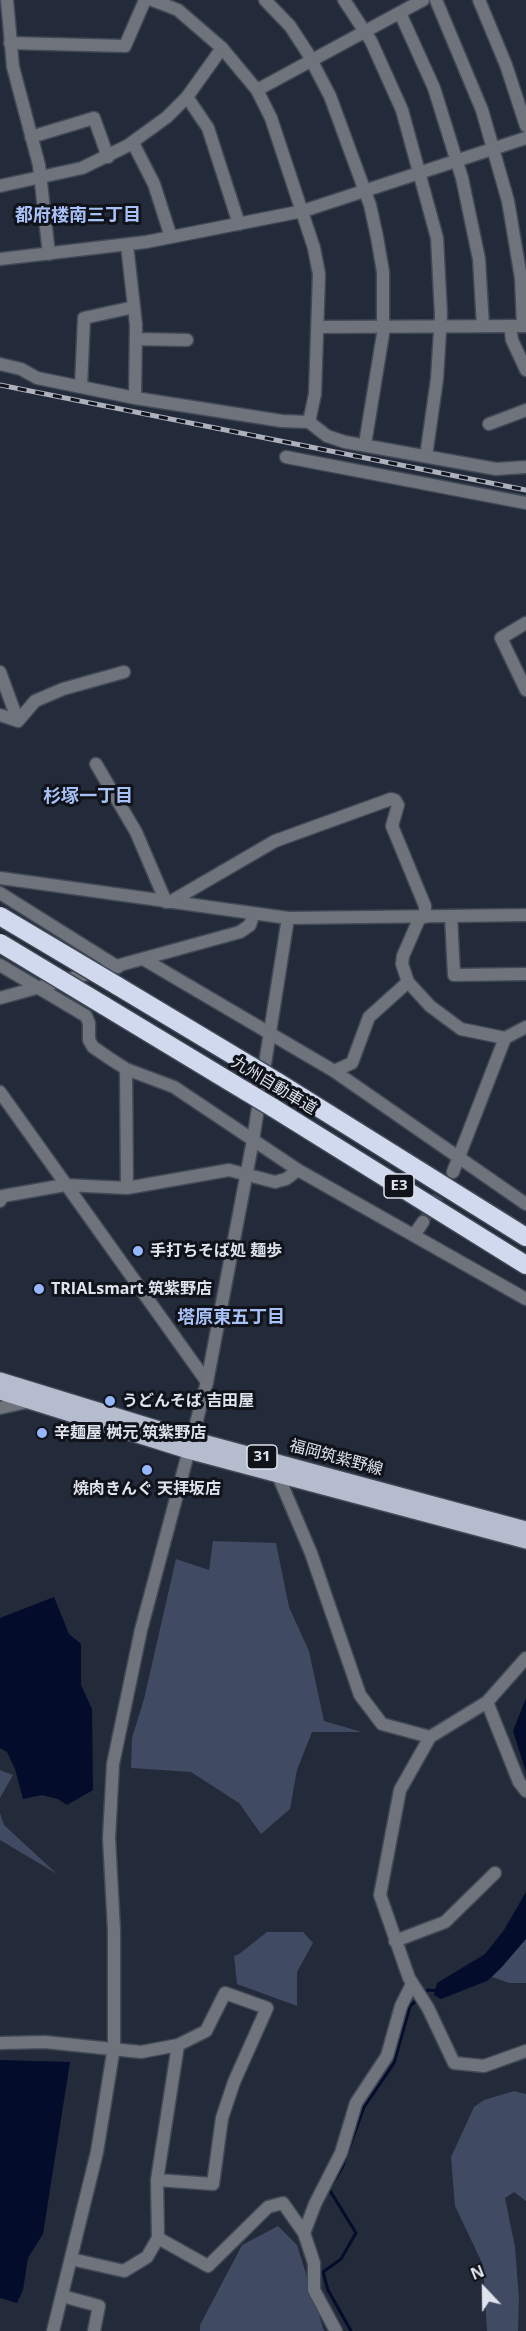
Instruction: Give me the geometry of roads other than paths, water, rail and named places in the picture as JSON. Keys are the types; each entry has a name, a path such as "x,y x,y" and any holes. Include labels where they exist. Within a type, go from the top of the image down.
{"highway":[{"name":"九州自動車道","path":"0,916 117,976 251,1066 526,1237"},
{"name":"九州自動車道","path":"0,943 272,1107 526,1265"}],"main road":[{"name":"福岡筑紫野線","path":"0,1380 277,1473 526,1541"},
{"name":"福岡筑紫野線","path":"0,1392 27,1402 190,1445 526,1529"}],"street":[{"path":"8,0 10,43 16,86 41,178 49,254"},
{"path":"10,43 121,48 128,44 145,0"},
{"path":"152,0 181,5 222,48 257,90 271,118 303,212 319,274 315,394 309,422"},
{"path":"265,0 290,26 330,96 373,217 381,260 383,328 365,444"},
{"path":"344,0 366,32 402,110 437,238 441,277 440,327 437,379 426,456"},
{"path":"436,0 466,68 493,149 515,238 521,278 520,326 512,340 526,370"},
{"path":"479,0 506,65 526,126"},
{"path":"257,90 366,32 418,1"},
{"path":"400,13 434,88 457,161 472,218 479,259 483,326"},
{"path":"0,186 82,168 133,143 167,117 187,97 222,48"},
{"path":"187,97 212,136 239,224"},
{"path":"31,137 94,118 108,157"},
{"path":"0,258 127,245 303,212 526,138"},
{"path":"133,143 154,184 171,237"},
{"path":"127,245 136,339 135,398"},
{"path":"81,386 84,318 134,307"},
{"path":"319,327 520,326"},
{"path":"136,339 187,340"},
{"path":"0,364 21,369 38,378 135,398 282,421 309,422 327,436 496,470 526,467"},
{"path":"489,424 526,410"},
{"path":"286,457 435,488 526,503"},
{"path":"526,623 501,638 526,690"},
{"path":"0,672 18,721"},
{"path":"18,721 35,701 63,689 124,672"},
{"path":"0,715 18,721"},
{"path":"96,764 136,832 168,902"},
{"path":"168,902 275,841 391,799 395,800 398,805 392,826 425,906 422,917 402,956 408,982 430,1006 461,1029 505,1038 526,1027"},
{"path":"0,878 253,915 288,918 526,915"},
{"path":"0,893 117,976"},
{"path":"0,998 38,988 117,976 145,960 240,932 250,925 253,915"},
{"path":"451,916 454,975 526,974"},
{"path":"53,2331 97,2152 114,2047 114,1930 109,1805 118,1736 141,1630 207,1382 247,1175 288,918"},
{"path":"145,960 334,1071 379,1105 460,1157 526,1204"},
{"path":"0,965 86,1016 89,1023 89,1040 93,1047 126,1069 174,1087 298,1170 526,1299"},
{"path":"334,1071 352,1063 369,1017 408,982"},
{"path":"453,1172 505,1038"},
{"path":"126,1069 127,1188"},
{"path":"0,1093 207,1382"},
{"path":"0,1201 3,1196 65,1185 127,1188 229,1170 275,1182 286,1179 298,1170"},
{"path":"414,1235 423,1222"},
{"path":"0,1408 27,1402"},
{"path":"277,1473 312,1553 360,1695 381,1725 430,1737"},
{"path":"526,1658 487,1702 430,1737 400,1790 380,1895 412,1984 428,2007 454,2063 484,2066 526,2051"},
{"path":"487,1702 519,1782 526,1791"},
{"path":"395,1941 445,1922 495,1873"},
{"path":"304,2233 315,2204 341,2153 356,2103 387,2056 401,2006 412,1984"},
{"path":"0,2043 45,2042 114,2047 141,2052 178,2045 206,2031 225,1993 267,2008 234,2082 222,2118 213,2184 157,2180"},
{"path":"71,2259 124,2271 147,2258 158,2238 157,2180 178,2045"},
{"path":"158,2238 208,2266 268,2207 283,2203 304,2233 314,2263 314,2290 336,2331"},
{"path":"62,2296 99,2306 93,2331"}],"waterway":[{"path":"424,1993 428,1990 438,1991"},
{"path":"351,2331 328,2290 323,2272 341,2259 356,2233 329,2189 342,2168 364,2107 394,2063 410,2006 417,2000"}],"tunnel":[{"path":"423,1222 453,1172"}],"railway":[{"path":"0,385 526,490"}],"place":[{"name":"手打ちそば処 麺歩","path":"138,1251"},
{"name":"TRIALsmart 筑紫野店","path":"39,1289"},
{"name":"うどんそば 吉田屋","path":"110,1401"},
{"name":"辛麺屋 桝元 筑紫野店","path":"42,1433"},
{"name":"焼肉きんぐ 天拝坂店","path":"147,1470"}],"district":[{"name":"都府楼南三丁目","path":"78,216"},
{"name":"杉塚一丁目","path":"88,797"},
{"name":"塔原東五丁目","path":"231,1318"}]}
